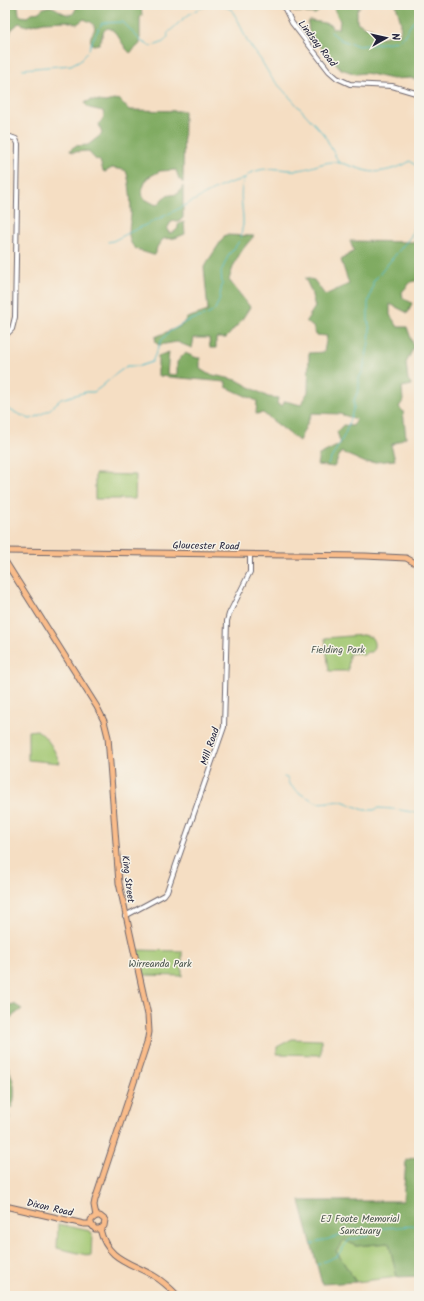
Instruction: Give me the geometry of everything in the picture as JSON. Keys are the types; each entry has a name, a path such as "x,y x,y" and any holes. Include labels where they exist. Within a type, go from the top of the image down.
{"main road":[{"name":"Gloucester Road","path":"5,551 406,558 419,565"},
{"name":"King Street","path":"5,561 97,707 104,721 108,737 119,882 125,916 148,1015 149,1036 95,1200 94,1205 96,1216"},
{"name":"Dixon Road","path":"5,1206 91,1224"},
{"path":"96,1216 100,1216 105,1220 105,1224 100,1229 95,1229 91,1224 91,1220 96,1216"},
{"path":"100,1229 108,1248 118,1258 156,1278 178,1296"}],"street":[{"name":"Lindsay Road","path":"283,5 292,23 329,71 337,78 350,84 392,86 419,94"},
{"path":"5,135 16,138 18,144 15,317 12,329 5,336"},
{"name":"Mill Road","path":"125,916 164,895 167,891 222,734 225,720 227,621 250,572 250,555"}],"green space":[{"path":"11,5 18,6 19,14 27,17 32,13 39,12 43,8 48,7 73,14 78,5 141,5 142,16 140,17 140,44 130,53 115,33 109,28 103,32 99,44 93,45 90,39 94,29 93,24 84,19 77,24 66,21 44,22 27,26 19,23 11,30 8,42 5,43 5,36 9,29 8,23 5,23 5,14"},
{"path":"289,5 328,5 315,14 294,12 291,10"},
{"path":"337,5 361,5 357,10 357,22 365,27 372,28 381,37 384,37 393,34 400,34 401,23 396,5 419,5 419,81 411,78 392,79 365,73 356,74 341,69 312,38 309,32 308,24 309,21 314,21 331,25 332,29 339,28 340,21 334,9"},
{"path":"119,99 129,110 184,111 183,183 179,179 176,170 160,171 147,178 142,190 143,198 156,205 165,197 178,194 183,186 183,218 181,220 171,222 167,229 169,233 174,232 178,228 178,224 184,222 185,234 175,238 163,239 157,247 155,255 137,249 131,242 129,235 131,215 130,199 126,171 112,168 105,172 103,171 100,161 95,159 88,151 70,151 75,146 88,145 102,134 99,124 104,117 103,111 89,108 85,104 86,102 92,100 105,102"},
{"path":"225,235 254,236 238,256 229,280 250,307 241,321 226,338 216,338 216,348 210,348 209,338 194,338 192,348 177,342 159,345 156,343 155,337 181,326 187,318 208,311 204,267"},
{"path":"350,241 419,242 419,280 411,282 402,292 403,298 412,303 408,313 390,304 390,315 398,327 407,327 414,347 406,363 408,380 412,385 402,387 403,401 399,407 403,411 406,437 391,445 395,460 366,463 341,452 334,467 317,465 319,455 341,444 337,432 343,425 353,426 356,419 340,414 312,413 299,441 263,413 256,414 257,401 226,387 226,382 158,376 158,356 169,352 167,374 177,375 177,362 185,353 200,358 200,369 208,374 237,380 268,397 278,398 277,404 282,406 285,401 301,405 308,392 309,353 324,352 327,336 316,335 314,328 306,321 315,307 311,291 305,278 314,280 325,295 349,284 341,260 354,251"},
{"path":"95,474 136,475 135,499 95,499"},
{"name":"Fielding Park","path":"363,635 371,637 374,642 372,652 367,652 364,655 360,655 358,653 349,654 348,671 329,671 325,638"},
{"path":"37,730 51,745 60,763 28,760 28,731"},
{"name":"Wirreanda Park","path":"137,950 182,951 182,976 143,975"},
{"path":"14,1004 22,1009 5,1022 5,1006"},
{"path":"292,1039 321,1040 321,1055 277,1054 277,1047"},
{"path":"5,1060 12,1077 14,1100 12,1107 6,1109 10,1118 6,1122 8,1133 5,1141"},
{"name":"EJ Foote Memorial Sanctuary","path":"419,1156 419,1276 397,1277 389,1243 356,1246 344,1240 336,1251 356,1282 322,1284 300,1201 403,1201 406,1160"},
{"path":"58,1224 90,1231 92,1234 91,1256 57,1248"},
{"name":"EJ Foote Memorial Sanctuary","path":"344,1239 356,1246 389,1243 397,1277 356,1282 336,1251"}],"waterway":[{"path":"89,49 102,23 123,22 141,41 150,46 164,42 168,36 167,34 188,15 211,5"},
{"path":"220,5 231,9 239,22 247,41 271,77 325,136 339,163"},
{"path":"331,32 341,40 359,46 398,41 404,36 412,23 419,16"},
{"path":"23,69 71,65 82,59 87,52"},
{"path":"241,238 243,225 241,197 242,185 246,177 253,172 266,169 298,170 334,162 372,172 389,170 410,161 419,168"},
{"path":"108,242 163,217 219,187 244,179"},
{"path":"328,464 345,434 354,407 354,400 359,389 359,378 363,371 369,342 370,330 368,321 368,303 373,282 411,236 417,213 419,212"},
{"path":"5,408 30,419 49,410 61,399 86,392 94,392 127,366 140,366 152,362 161,341 169,332 187,321 207,315 214,311 219,301 222,284 221,272 229,254 240,240"},
{"path":"284,777 287,778 289,784 299,793 318,803 342,801 364,810 374,810 378,808 419,813"},
{"path":"318,1242 355,1230 414,1226 419,1223"},
{"path":"323,1262 337,1256 349,1240 368,1236 372,1229"}]}
